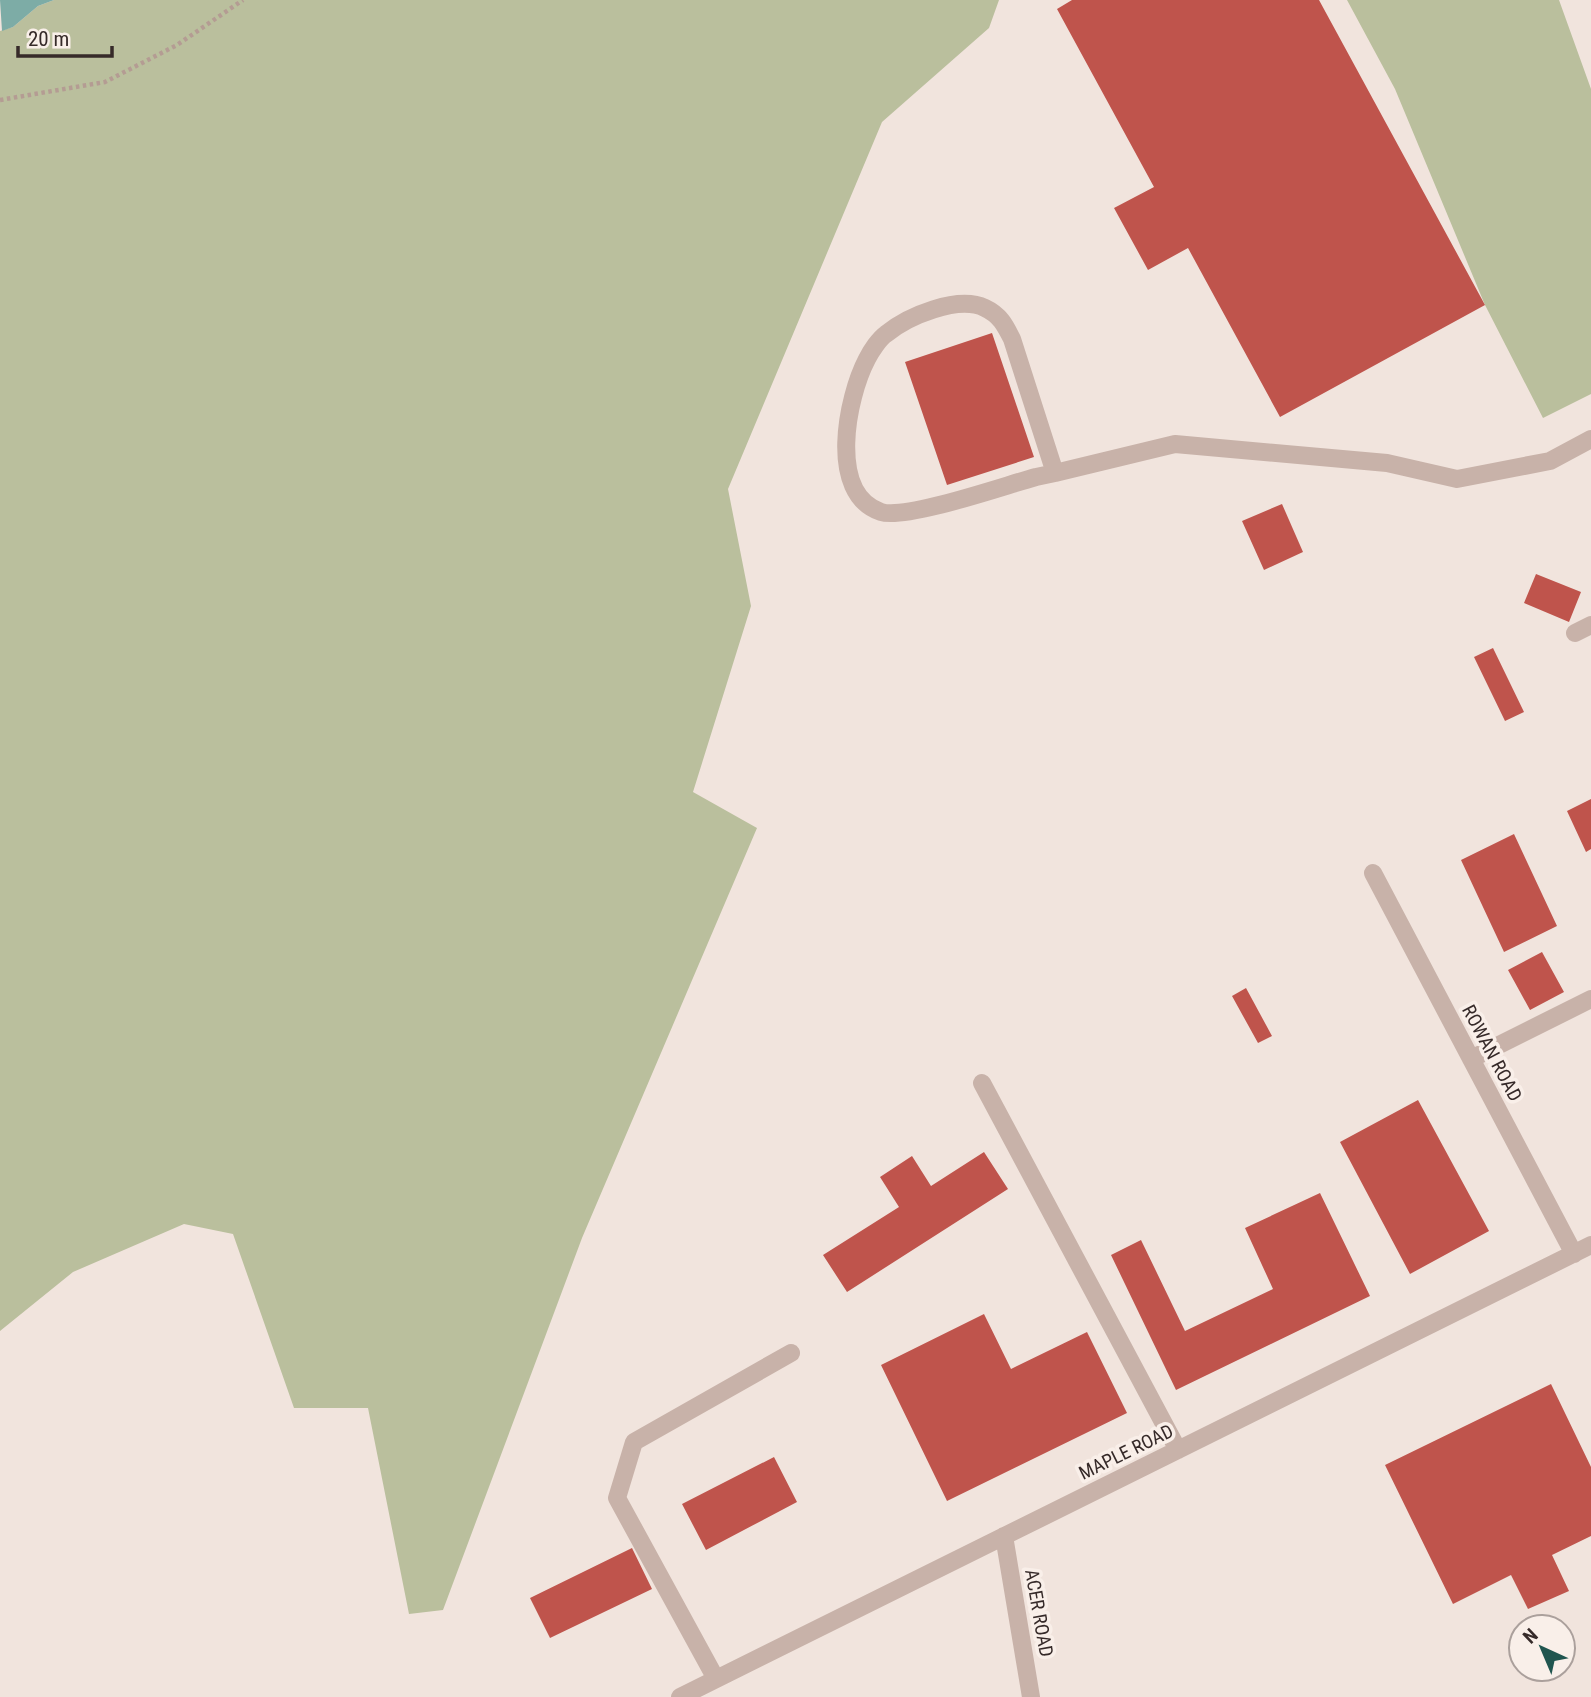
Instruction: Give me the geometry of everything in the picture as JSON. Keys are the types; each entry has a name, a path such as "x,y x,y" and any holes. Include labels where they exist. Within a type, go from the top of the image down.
{"street":[{"path":"1055,472 1012,339 1001,318 983,306 958,304 923,312 885,334 867,360 850,408 846,455 849,480 861,500 882,512 911,512 1055,472 1175,444 1387,463 1457,479 1550,461 1591,439"},
{"name":"ROWAN ROAD","path":"1373,873 1574,1254"},
{"path":"1471,1059 1591,999"},
{"path":"982,1083 1178,1450"},
{"name":"MAPLE ROAD","path":"680,1697 1591,1245"},
{"path":"716,1679 617,1498 634,1442 791,1353"},
{"name":"ACER ROAD","path":"1004,1536 1031,1697"}],"path":[{"path":"0,100 105,82 177,45 243,0"}],"green space":[{"path":"54,0 999,0 989,28 882,122 728,489 751,606 693,792 757,828 582,1238 443,1610 409,1614 368,1408 294,1408 233,1234 184,1224 73,1272 0,1331 0,31 13,27 38,6"},
{"path":"1347,0 1559,0 1591,89 1591,394 1543,418 1485,305 1395,89"}],"water":[{"path":"0,0 54,0 38,6 13,27 2,31"}],"building":[{"path":"1072,0 1319,0 1485,305 1280,417 1188,248 1148,270 1114,208 1154,187 1057,9"},
{"path":"992,333 1034,457 947,485 905,362"},
{"path":"1282,504 1303,552 1264,570 1242,521"},
{"path":"1536,574 1581,592 1569,622 1524,603"},
{"path":"1493,648 1524,712 1505,721 1474,657"},
{"path":"1591,799 1591,849 1586,852 1567,811"},
{"path":"1514,834 1557,926 1504,952 1461,860"},
{"path":"1542,952 1564,992 1530,1010 1508,970"},
{"path":"1246,988 1272,1036 1258,1043 1232,996"},
{"path":"1418,1100 1489,1231 1410,1274 1340,1142"},
{"path":"984,1152 1008,1189 847,1292 823,1255 899,1207 880,1177 912,1156 931,1186"},
{"path":"1320,1193 1370,1296 1176,1390 1111,1255 1141,1240 1185,1331 1273,1289 1245,1228"},
{"path":"984,1314 1011,1369 1087,1332 1127,1413 947,1501 881,1365"},
{"path":"1551,1384 1591,1467 1591,1536 1552,1555 1569,1591 1528,1609 1511,1575 1453,1604 1385,1465"},
{"path":"774,1457 797,1502 706,1550 682,1504"},
{"path":"632,1548 652,1589 550,1638 530,1598"}]}
